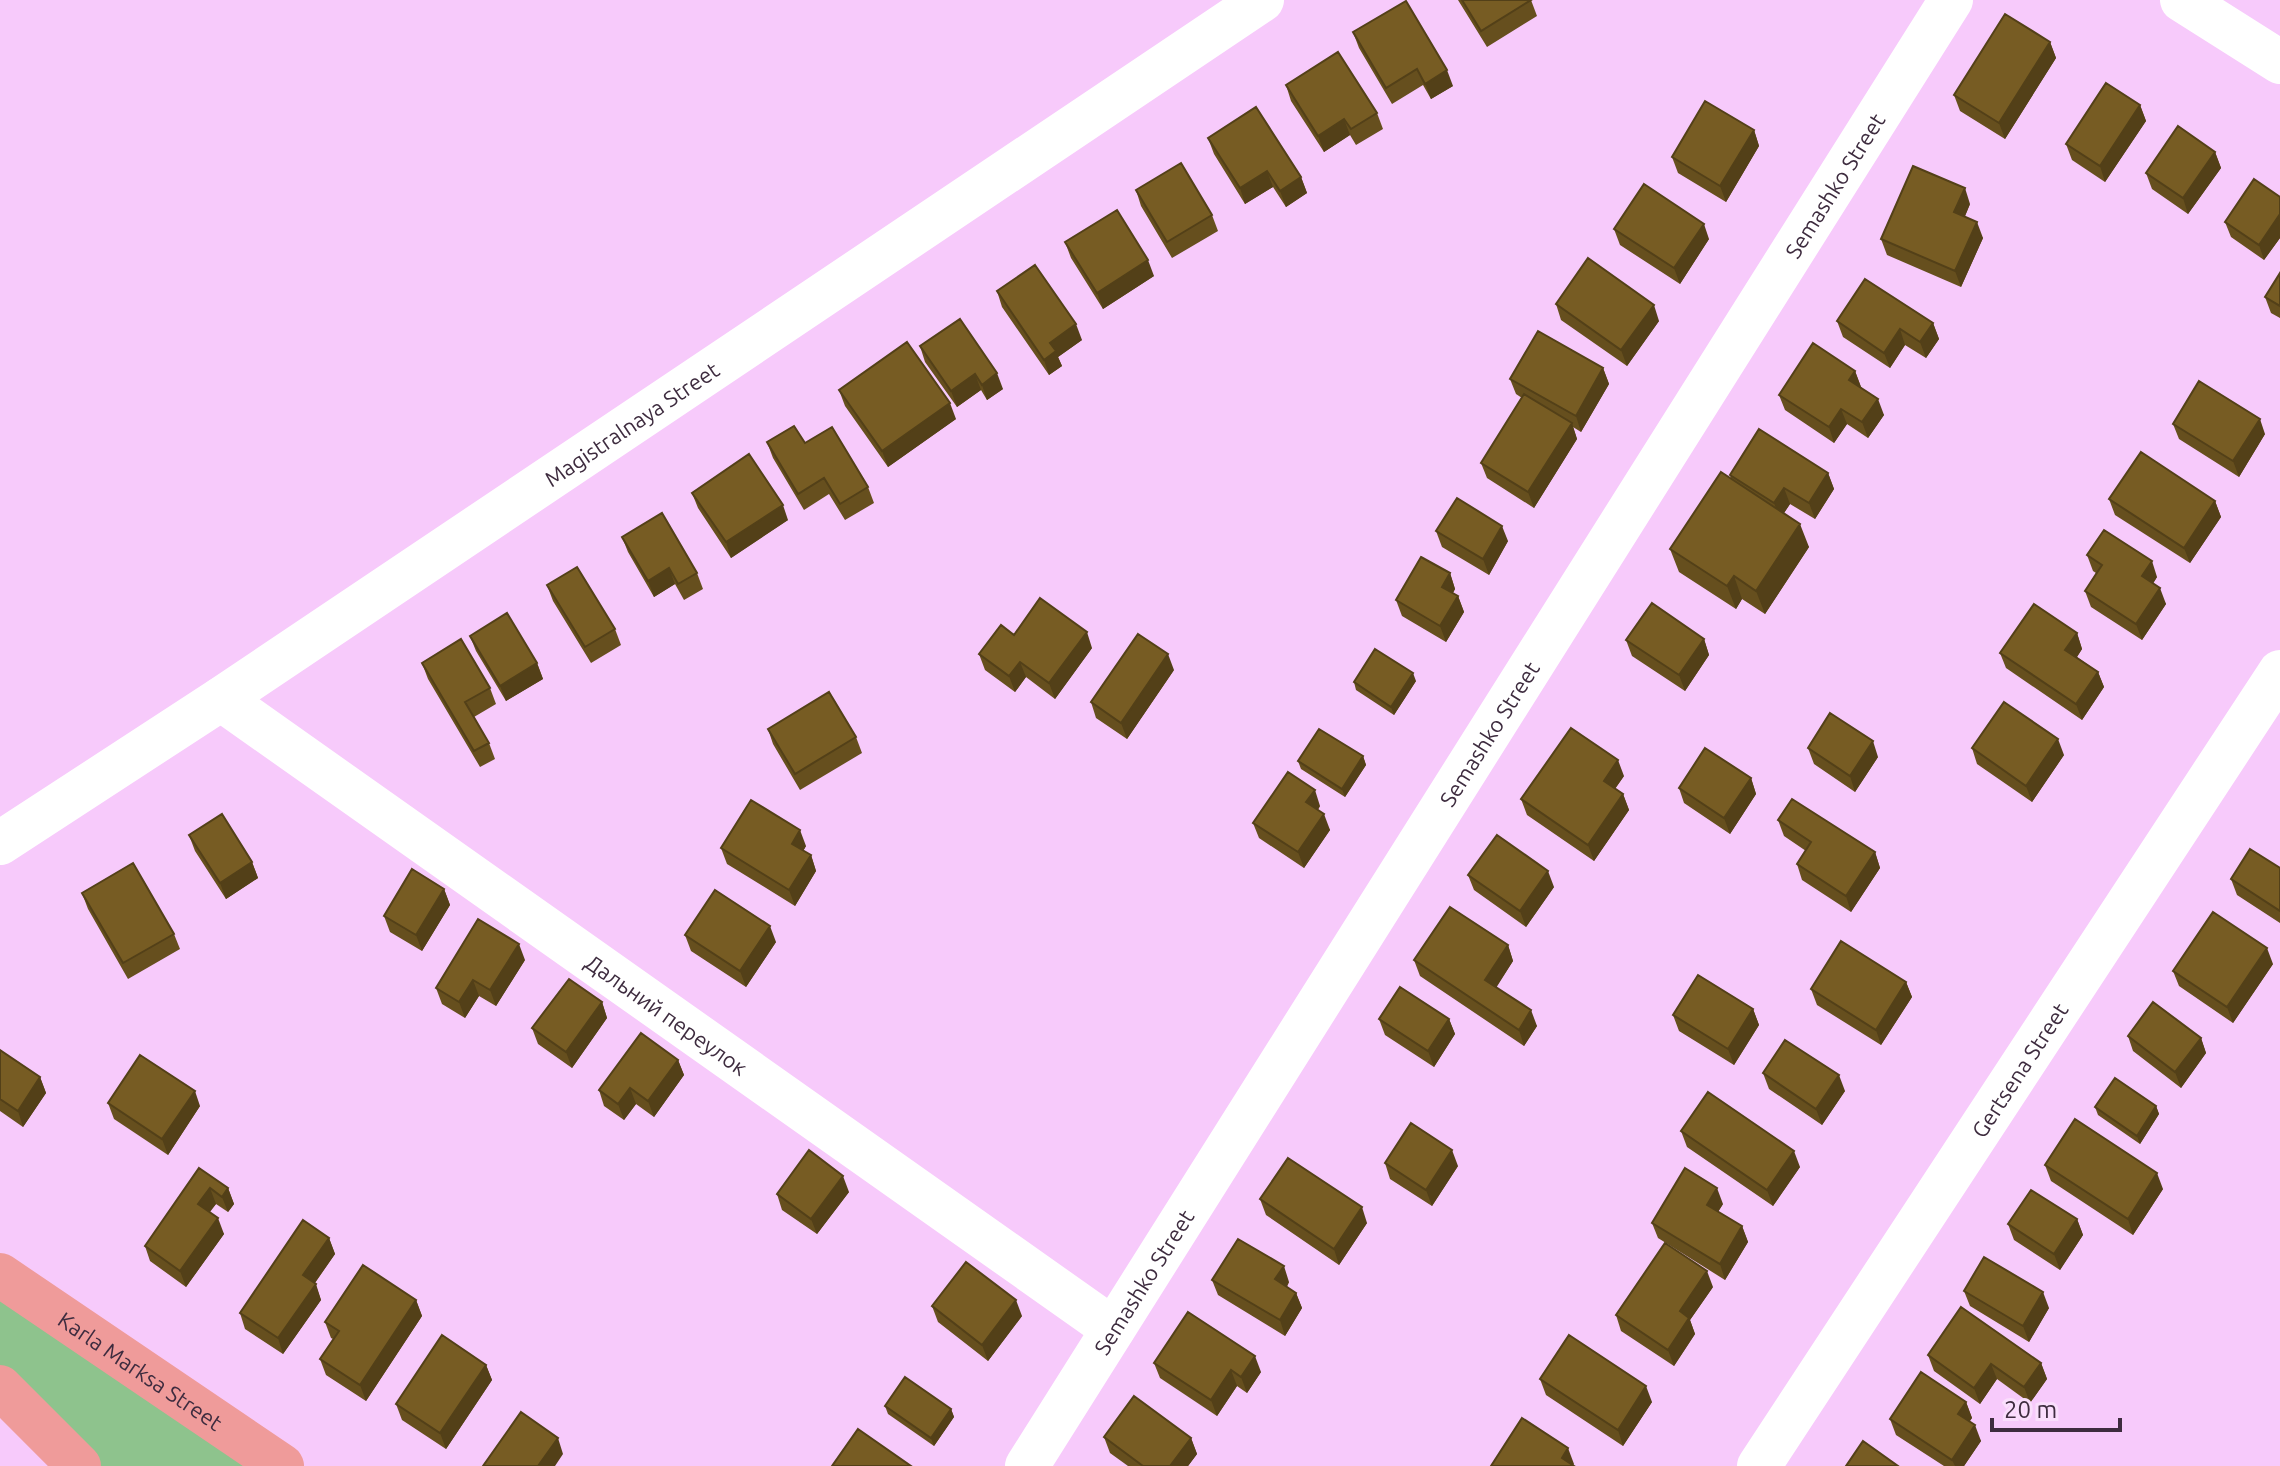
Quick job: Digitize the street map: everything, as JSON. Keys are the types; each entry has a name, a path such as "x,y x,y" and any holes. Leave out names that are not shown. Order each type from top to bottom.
{"main road":[{"name":"Karla Marksa Street","path":"0,1275 282,1466"},
{"path":"0,1387 79,1466"}],"street":[{"name":"Magistralnaya Street","path":"0,843 221,699 1262,0"},
{"name":"Semashko Street","path":"1027,1466 1951,0"},
{"path":"2182,0 2280,62"},
{"name":"Gertsena Street","path":"1759,1466 2280,672"},
{"name":"Дальний переулок","path":"221,699 1113,1329"}],"green space":[{"path":"0,1273 289,1466 82,1466 0,1383"}],"building":[{"path":"1462,0 1531,0 1481,31"},
{"path":"1406,1 1447,70 1425,84 1417,69 1386,88 1353,32"},
{"path":"2005,14 2050,42 1999,123 1954,95"},
{"path":"1338,52 1377,113 1351,129 1344,119 1318,136 1286,85"},
{"path":"2106,83 2140,105 2100,166 2066,144"},
{"path":"1705,101 1754,130 1720,186 1672,157"},
{"path":"1256,107 1301,177 1280,191 1267,171 1240,188 1208,138"},
{"path":"2178,126 2215,152 2183,198 2146,173"},
{"path":"1181,163 1212,215 1167,242 1136,190"},
{"path":"1913,166 1965,188 1954,212 1977,222 1955,271 1881,239"},
{"path":"2254,179 2280,197 2280,214 2259,245 2225,222"},
{"path":"1644,184 1704,224 1674,268 1614,229"},
{"path":"1117,210 1148,260 1097,293 1065,242"},
{"path":"1588,258 1654,305 1621,350 1556,304"},
{"path":"1035,265 1076,324 1050,343 1056,351 1044,360 997,291"},
{"path":"2280,273 2280,306 2265,297"},
{"path":"1865,279 1933,323 1920,342 1900,329 1884,353 1837,321"},
{"path":"960,319 997,373 982,385 975,374 951,391 920,346"},
{"path":"1538,331 1603,368 1576,416 1510,379"},
{"path":"907,342 950,403 882,451 839,390"},
{"path":"1813,343 1855,371 1849,380 1878,399 1862,422 1841,409 1829,427 1779,395"},
{"path":"2199,381 2260,419 2233,461 2173,424"},
{"path":"1524,394 1572,423 1528,492 1481,463"},
{"path":"794,426 805,443 832,427 868,487 840,504 824,478 798,494 767,442"},
{"path":"1759,429 1828,473 1809,503 1784,488 1774,503 1730,475"},
{"path":"2141,452 2215,501 2184,548 2109,499"},
{"path":"749,454 783,505 726,542 692,493"},
{"path":"1721,472 1800,524 1756,591 1734,576 1727,586 1670,549"},
{"path":"1457,498 1502,526 1483,559 1436,531"},
{"path":"662,513 697,573 678,584 669,568 648,581 622,537"},
{"path":"2104,530 2152,561 2142,576 2160,588 2136,624 2085,591 2102,565 2087,555"},
{"path":"1421,557 1450,573 1442,587 1458,596 1440,626 1396,600"},
{"path":"577,567 615,629 585,647 547,585"},
{"path":"1040,598 1087,632 1049,683 1020,662 1009,676 979,654 1001,625 1014,635"},
{"path":"1652,603 1704,639 1679,675 1626,640"},
{"path":"2034,604 2077,633 2065,650 2098,672 2076,704 2000,653"},
{"path":"507,613 537,663 500,686 470,636"},
{"path":"1138,634 1168,654 1121,723 1091,702"},
{"path":"461,639 490,688 465,702 489,743 474,751 422,663"},
{"path":"1375,649 1413,673 1391,707 1354,682"},
{"path":"829,692 856,737 795,774 768,729"},
{"path":"2004,702 2058,739 2026,786 1972,748"},
{"path":"1830,713 1873,741 1850,776 1808,748"},
{"path":"1571,728 1618,760 1604,781 1623,794 1588,845 1521,799"},
{"path":"1319,729 1363,756 1342,789 1298,761"},
{"path":"1705,748 1751,778 1724,818 1679,788"},
{"path":"1288,772 1315,790 1306,802 1324,814 1298,852 1253,823"},
{"path":"1792,799 1875,852 1846,896 1797,864 1811,842 1778,820"},
{"path":"751,800 800,830 792,844 811,855 789,890 721,848"},
{"path":"222,814 252,862 220,883 189,835"},
{"path":"1497,835 1548,871 1520,911 1468,875"},
{"path":"2250,849 2280,868 2280,911 2231,879"},
{"path":"133,863 174,934 123,963 82,893"},
{"path":"412,869 444,889 416,935 384,916"},
{"path":"715,890 770,926 740,971 685,935"},
{"path":"1450,907 1508,945 1485,980 1531,1010 1519,1030 1414,960"},
{"path":"2213,912 2267,948 2227,1007 2173,971"},
{"path":"478,919 519,944 490,990 473,980 459,1002 436,988"},
{"path":"1841,941 1906,982 1876,1030 1811,989"},
{"path":"1698,975 1753,1009 1728,1049 1673,1015"},
{"path":"569,979 602,1002 566,1052 532,1028"},
{"path":"1400,987 1449,1019 1428,1051 1379,1019"},
{"path":"2153,1002 2201,1038 2175,1072 2128,1036"},
{"path":"641,1033 678,1060 648,1101 630,1088 618,1104 599,1090"},
{"path":"1785,1040 1839,1075 1816,1109 1763,1073"},
{"path":"0,1050 40,1077 18,1111 0,1099"},
{"path":"140,1055 195,1091 162,1139 108,1103"},
{"path":"2115,1078 2156,1106 2137,1136 2095,1107"},
{"path":"1708,1092 1794,1151 1767,1190 1681,1131"},
{"path":"2075,1119 2157,1173 2128,1219 2045,1165"},
{"path":"1411,1123 1452,1150 1426,1190 1385,1163"},
{"path":"809,1150 843,1176 811,1219 777,1194"},
{"path":"1288,1158 1362,1207 1334,1249 1260,1199"},
{"path":"199,1168 228,1188 222,1197 210,1188 198,1204 218,1218 180,1271 145,1246"},
{"path":"1685,1168 1717,1188 1707,1205 1742,1226 1720,1264 1652,1223"},
{"path":"2031,1190 2077,1219 2054,1254 2008,1224"},
{"path":"303,1220 329,1238 303,1275 316,1284 278,1338 240,1313"},
{"path":"1238,1239 1284,1266 1275,1279 1296,1293 1280,1320 1212,1280"},
{"path":"1665,1243 1707,1271 1680,1311 1689,1318 1668,1350 1616,1315"},
{"path":"1984,1257 2043,1292 2023,1326 1964,1291"},
{"path":"966,1262 1016,1300 982,1345 932,1306"},
{"path":"363,1265 416,1300 360,1385 320,1359 339,1331 325,1322"},
{"path":"1961,1307 2041,1363 2024,1387 1991,1364 1974,1388 1928,1355"},
{"path":"1188,1312 1255,1356 1241,1377 1231,1370 1211,1400 1154,1363"},
{"path":"442,1335 486,1365 440,1433 396,1404"},
{"path":"1569,1335 1646,1386 1618,1430 1540,1379"},
{"path":"1921,1372 1966,1402 1958,1414 1975,1425 1952,1460 1890,1419"},
{"path":"905,1377 951,1409 931,1438 885,1406"},
{"path":"1134,1396 1191,1438 1170,1466 1143,1466 1104,1437"},
{"path":"521,1412 558,1438 538,1466 483,1466"},
{"path":"1522,1418 1568,1448 1562,1458 1574,1466 1491,1466"},
{"path":"858,1429 911,1466 832,1466"},
{"path":"1863,1441 1898,1466 1846,1466"}]}
